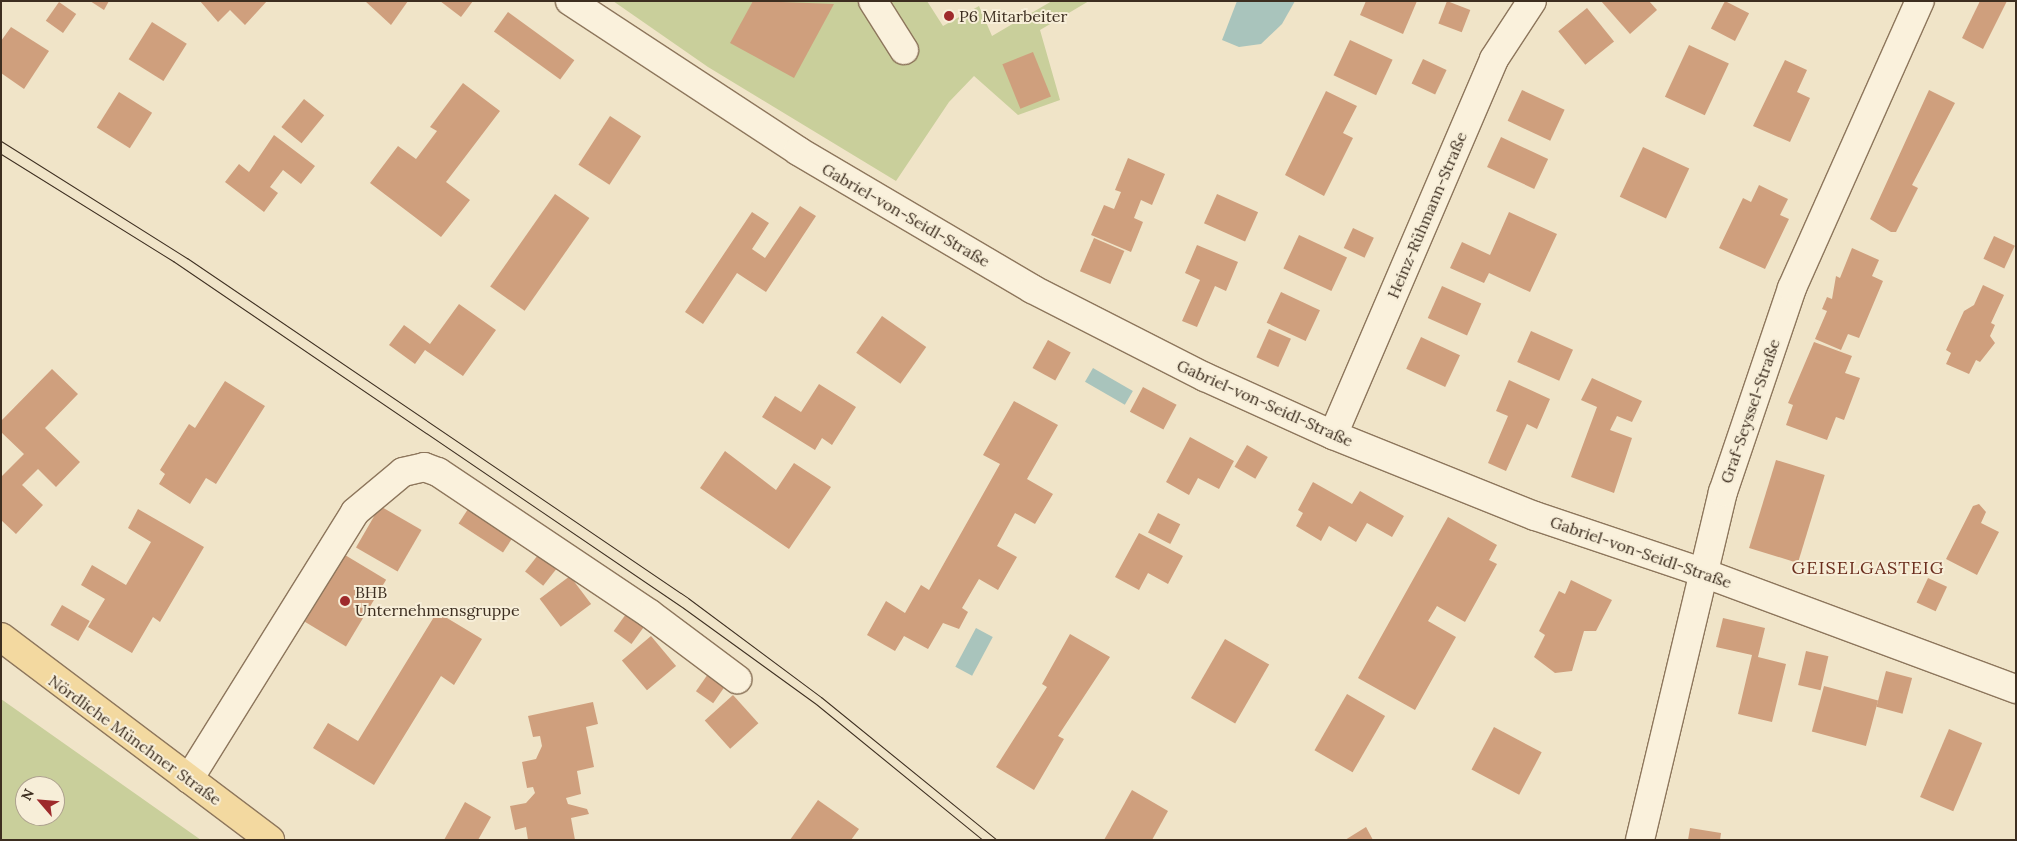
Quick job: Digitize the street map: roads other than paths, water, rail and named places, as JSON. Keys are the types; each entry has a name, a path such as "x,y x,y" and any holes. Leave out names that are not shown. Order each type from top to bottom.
{"main road":[{"name":"Nördliche Münchner Straße","path":"1,637 270,840"}],"street":[{"name":"Gabriel-von-Seidl-Straße","path":"570,1 798,151 1032,289 1154,352 1333,435 1535,516 1702,572 2016,689"},
{"path":"873,1 904,50"},
{"name":"Heinz-Rühmann-Straße","path":"1333,435 1494,59 1532,1"},
{"name":"Graf-Seyssel-Straße","path":"1640,840 1702,572 1723,492 1792,288 1920,1"},
{"path":"189,779 355,512 403,472 424,467 438,472 650,614 737,679"}],"water":[{"path":"1237,1 1295,1 1282,24 1261,44 1239,47 1222,40"},
{"path":"1093,368 1133,391 1125,405 1085,382"},
{"path":"976,628 993,637 972,676 955,667"}],"tram line":[{"path":"1,141 187,258 688,598 821,697 997,840"},
{"path":"1,154 173,261 682,607 816,704 983,840"}],"place":[{"name":"P6 Mitarbeiter","path":"949,16"},
{"name":"BHB Unternehmensgruppe","path":"345,601"}],"district":[{"name":"GEISELGASTEIG","path":"1868,568"}]}
